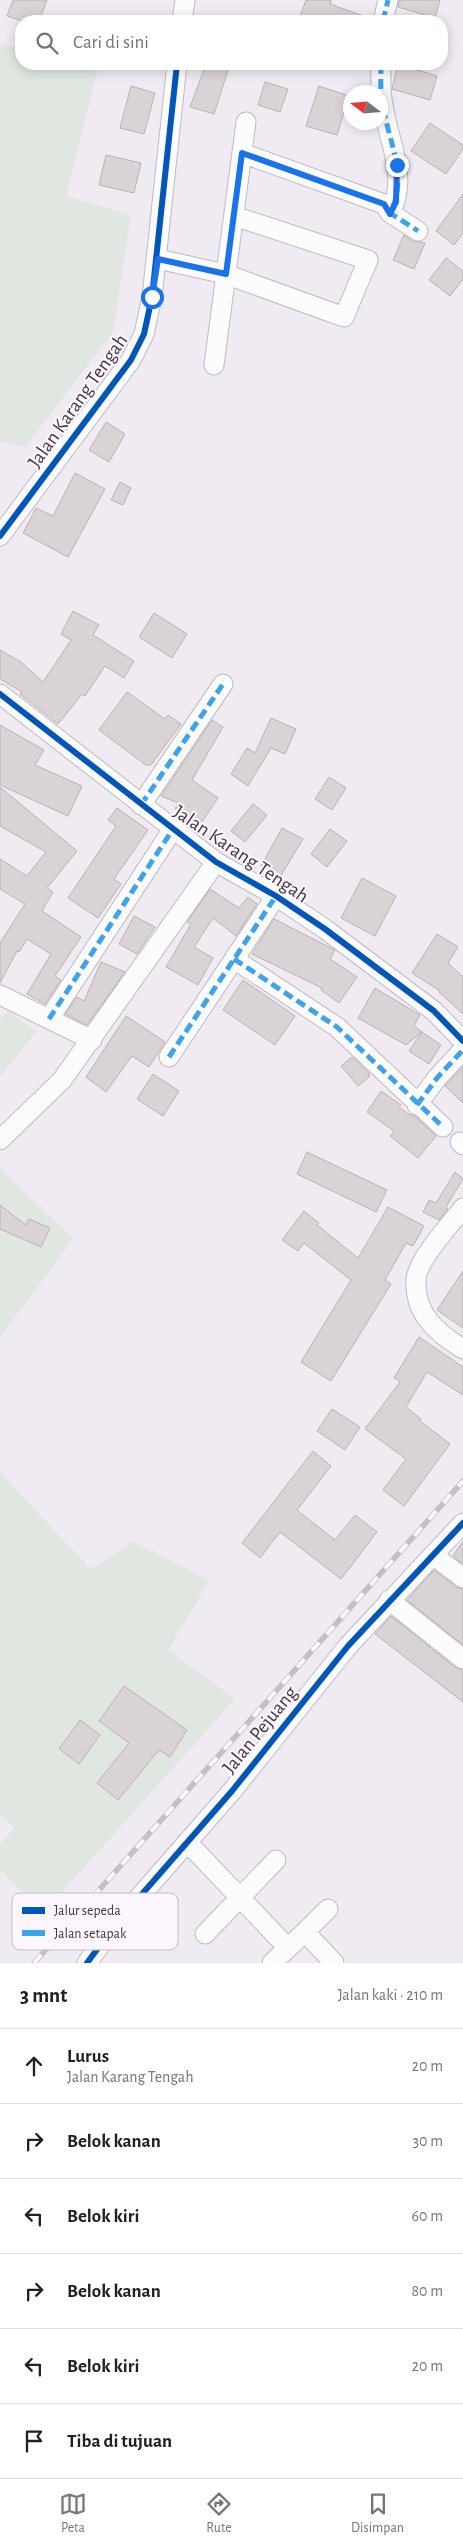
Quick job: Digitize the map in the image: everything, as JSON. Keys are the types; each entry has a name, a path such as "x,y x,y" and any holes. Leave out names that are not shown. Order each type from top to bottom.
{"street":[{"path":"183,15 185,0"},
{"path":"384,15 388,0"},
{"name":"Jalan Karang Tengah","path":"0,536 131,360 144,334 158,259 176,70"},
{"path":"381,70 382,100 397,165 396,202 390,214"},
{"path":"214,365 246,122"},
{"path":"242,153 384,204 390,214 418,231"},
{"path":"158,259 226,274 344,317 368,260 234,216"},
{"path":"142,805 223,684"},
{"name":"Jalan Karang Tengah","path":"0,694 216,862 276,896 434,1010 463,1041"},
{"path":"49,1019 173,829"},
{"path":"0,1140 62,1080 216,862"},
{"path":"170,1057 276,896"},
{"path":"234,959 337,1027 443,1127"},
{"path":"0,995 92,1040"},
{"path":"418,1105 437,1078 463,1050"},
{"path":"463,1208 424,1260 416,1278 425,1319 442,1336 463,1349"},
{"name":"Jalan Pejuang","path":"143,1893 188,1843 348,1646 463,1523"},
{"path":"433,1555 463,1578"},
{"path":"389,1600 463,1659"},
{"path":"188,1843 288,1948"},
{"path":"205,1934 276,1860"},
{"path":"272,1963 328,1909"},
{"path":"305,1932 334,1963"},
{"name":"Jalan Pejuang","path":"87,1963 97,1950"}],"shaded area":[{"path":"0,44 15,48 15,70 97,70 66,196 131,215 113,332 25,447 0,441"},
{"path":"8,1011 36,1032 0,1077 0,1020"},
{"path":"0,1168 73,1239 0,1337"},
{"path":"0,1472 91,1570 133,1541 209,1581 168,1650 235,1699 61,1893 24,1893 0,1870 0,1844 15,1828 0,1813"}],"building":[{"path":"13,0 47,0 41,15 15,15 15,19 7,16"},
{"path":"306,0 331,0 330,4 361,15 300,15"},
{"path":"399,0 440,0 436,15 425,15 398,7"},
{"path":"204,70 228,70 214,114 190,107"},
{"path":"397,70 418,70 437,76 430,100 392,89"},
{"path":"265,82 288,89 280,112 258,105"},
{"path":"131,86 155,93 144,134 120,128"},
{"path":"319,86 343,94 343,116 337,135 306,126"},
{"path":"430,123 463,145 463,149 446,174 411,151"},
{"path":"106,155 141,163 134,193 99,185"},
{"path":"463,194 463,233 454,245 436,231"},
{"path":"404,235 412,241 425,243 414,269 393,260"},
{"path":"446,258 463,271 463,279 450,296 429,280"},
{"path":"106,422 125,434 109,462 89,450"},
{"path":"75,473 105,489 68,557 23,533 36,508 53,516"},
{"path":"120,482 131,488 123,505 111,500"},
{"path":"73,611 99,625 93,635 134,661 124,678 105,666 85,696 82,694 58,724 20,694 22,692 0,679 0,650 21,662 43,682 71,640 61,634"},
{"path":"154,613 187,634 172,658 139,637"},
{"path":"127,692 165,719 168,715 181,724 151,765 146,765 99,730"},
{"path":"271,718 296,729 285,754 271,748 248,786 231,774 247,748 255,753"},
{"path":"212,720 223,727 192,780 218,798 199,826 175,809 178,803 161,796"},
{"path":"0,725 44,750 35,765 82,786 68,816 0,785"},
{"path":"329,777 346,788 332,810 315,799"},
{"path":"0,787 77,851 47,888 53,892 42,911 81,937 55,976 61,980 45,1004 27,994 51,954 27,939 19,952 17,951 0,983 0,943 25,904 0,889 0,859 27,876 46,852 0,826"},
{"path":"253,804 267,815 245,842 231,831"},
{"path":"117,808 148,830 114,879 121,884 98,918 68,898 116,826 108,820"},
{"path":"282,828 303,839 280,877 261,866"},
{"path":"330,829 347,841 327,867 311,854"},
{"path":"362,878 396,896 375,936 341,918"},
{"path":"210,889 239,908 248,897 257,904 236,936 213,918 194,947 213,958 198,985 166,967 191,924 187,922"},
{"path":"134,916 155,927 137,954 119,944"},
{"path":"274,919 335,950 330,959 357,977 339,1003 321,990 322,988 252,954"},
{"path":"437,934 458,947 448,963 463,977 463,1014 440,991 412,973"},
{"path":"101,962 125,972 87,1025 65,1014 77,997 84,1001"},
{"path":"243,980 295,1016 275,1045 223,1010"},
{"path":"375,988 420,1015 414,1026 422,1032 406,1045 358,1018"},
{"path":"126,1016 165,1042 149,1067 132,1056 106,1092 86,1077"},
{"path":"422,1032 441,1045 429,1064 409,1051"},
{"path":"352,1057 369,1073 369,1077 358,1086 341,1066"},
{"path":"463,1067 463,1103 445,1086"},
{"path":"153,1074 179,1091 163,1116 137,1099"},
{"path":"381,1091 401,1105 399,1107 408,1114 415,1116 436,1136 418,1158 390,1136 394,1131 367,1112"},
{"path":"307,1152 387,1190 376,1212 297,1174"},
{"path":"455,1172 463,1179 446,1207 448,1209 439,1220 423,1212 429,1200 436,1203"},
{"path":"0,1205 26,1225 29,1219 50,1228 41,1247 0,1229"},
{"path":"388,1207 424,1226 413,1246 406,1243 385,1280 391,1284 331,1381 301,1362 351,1280 304,1243 298,1251 282,1240 304,1211 319,1223 317,1225 358,1258"},
{"path":"463,1271 463,1328 437,1310"},
{"path":"419,1337 463,1367 463,1395 427,1372 406,1407 421,1419 420,1421 450,1444 404,1506 383,1490 406,1459 365,1429 400,1382 394,1378"},
{"path":"332,1409 360,1427 345,1450 317,1431"},
{"path":"313,1451 331,1466 297,1510 335,1540 355,1515 377,1532 341,1579 280,1532 260,1558 242,1543"},
{"path":"463,1541 463,1564 453,1556"},
{"path":"434,1570 456,1587 463,1589 463,1645 407,1600"},
{"path":"391,1616 456,1668 463,1670 463,1702 375,1634"},
{"path":"124,1686 187,1730 170,1757 159,1750 118,1800 97,1783 129,1743 99,1721"},
{"path":"80,1720 100,1735 79,1764 59,1749"}],"railway":[{"path":"96,1893 463,1481"},
{"path":"34,1963 46,1950"}],"marked path":[{"path":"384,15 388,0"},
{"path":"381,70 384,113 395,156 398,185 396,199 390,213 418,231"},
{"path":"141,805 223,684"},
{"path":"49,1019 173,829"},
{"path":"169,1057 276,896"},
{"path":"234,959 337,1027 443,1127"},
{"path":"417,1105 437,1078 463,1050"}],"cycle path":[{"path":"0,536 131,360 144,334 152,297 176,70"},
{"path":"0,694 216,862 276,896 325,929 434,1011 463,1041"},
{"path":"143,1893 232,1791 348,1646 463,1523"},
{"path":"87,1963 97,1950"}],"route":[{"path":"152,297 158,259 226,274 242,153 384,204 390,214 396,202 398,191 397,165"}]}
